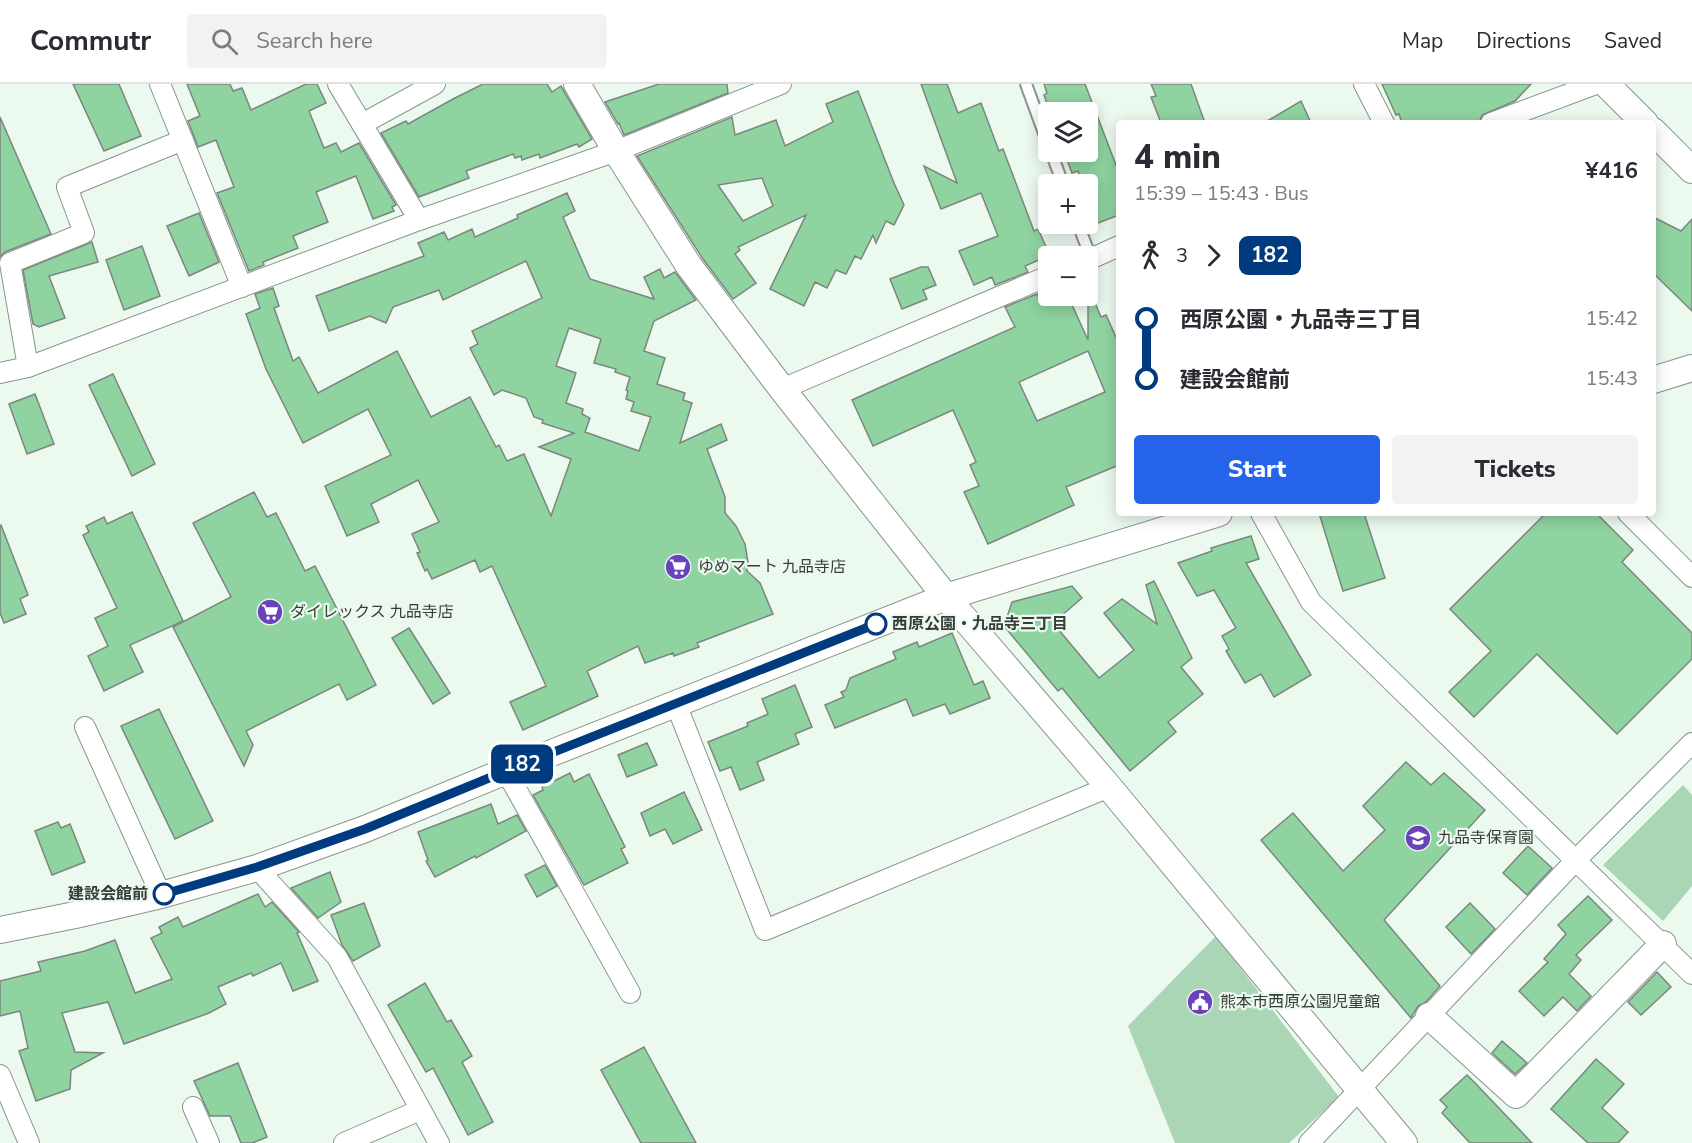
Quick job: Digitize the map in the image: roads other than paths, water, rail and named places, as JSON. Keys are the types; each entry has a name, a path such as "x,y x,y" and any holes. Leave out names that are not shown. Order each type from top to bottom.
{"street":[{"path":"160,84 242,287"},
{"path":"338,84 419,220"},
{"path":"363,124 435,84"},
{"path":"577,84 616,151 690,266 782,388 946,597 1109,787 1404,1143"},
{"path":"0,373 28,367 419,220 616,151 781,84"},
{"path":"1364,84 1382,120"},
{"path":"1499,120 1596,84"},
{"path":"1606,84 1642,120"},
{"path":"1656,134 1692,170"},
{"path":"28,367 10,263 84,233 67,187 183,140"},
{"path":"1098,255 1116,247"},
{"path":"782,388 1038,280"},
{"path":"1656,379 1692,368"},
{"path":"0,930 161,895 257,867 365,829 946,597 1209,516"},
{"path":"1263,516 1311,602 1692,974"},
{"path":"1631,516 1692,577"},
{"path":"676,704 765,930 1109,787"},
{"path":"85,727 161,895"},
{"path":"1309,1143 1576,860 1692,743"},
{"path":"506,771 630,993"},
{"path":"257,867 337,957 439,1143"},
{"path":"1430,1016 1516,1095 1663,944"},
{"path":"0,1075 29,1143"},
{"path":"193,1107 209,1143"},
{"path":"344,1143 420,1110"}],"lane":[{"path":"1026,84 1038,117"}],"place":[{"name":"ゆめマート 九品寺店","path":"678,567"},
{"name":"ダイレックス 九品寺店","path":"270,612"},
{"name":"西原公園・九品寺三丁目","path":"876,624"},
{"name":"九品寺保育園","path":"1418,838"},
{"name":"建設会館前","path":"164,894"},
{"name":"熊本市西原公園児童館","path":"1200,1002"}]}
